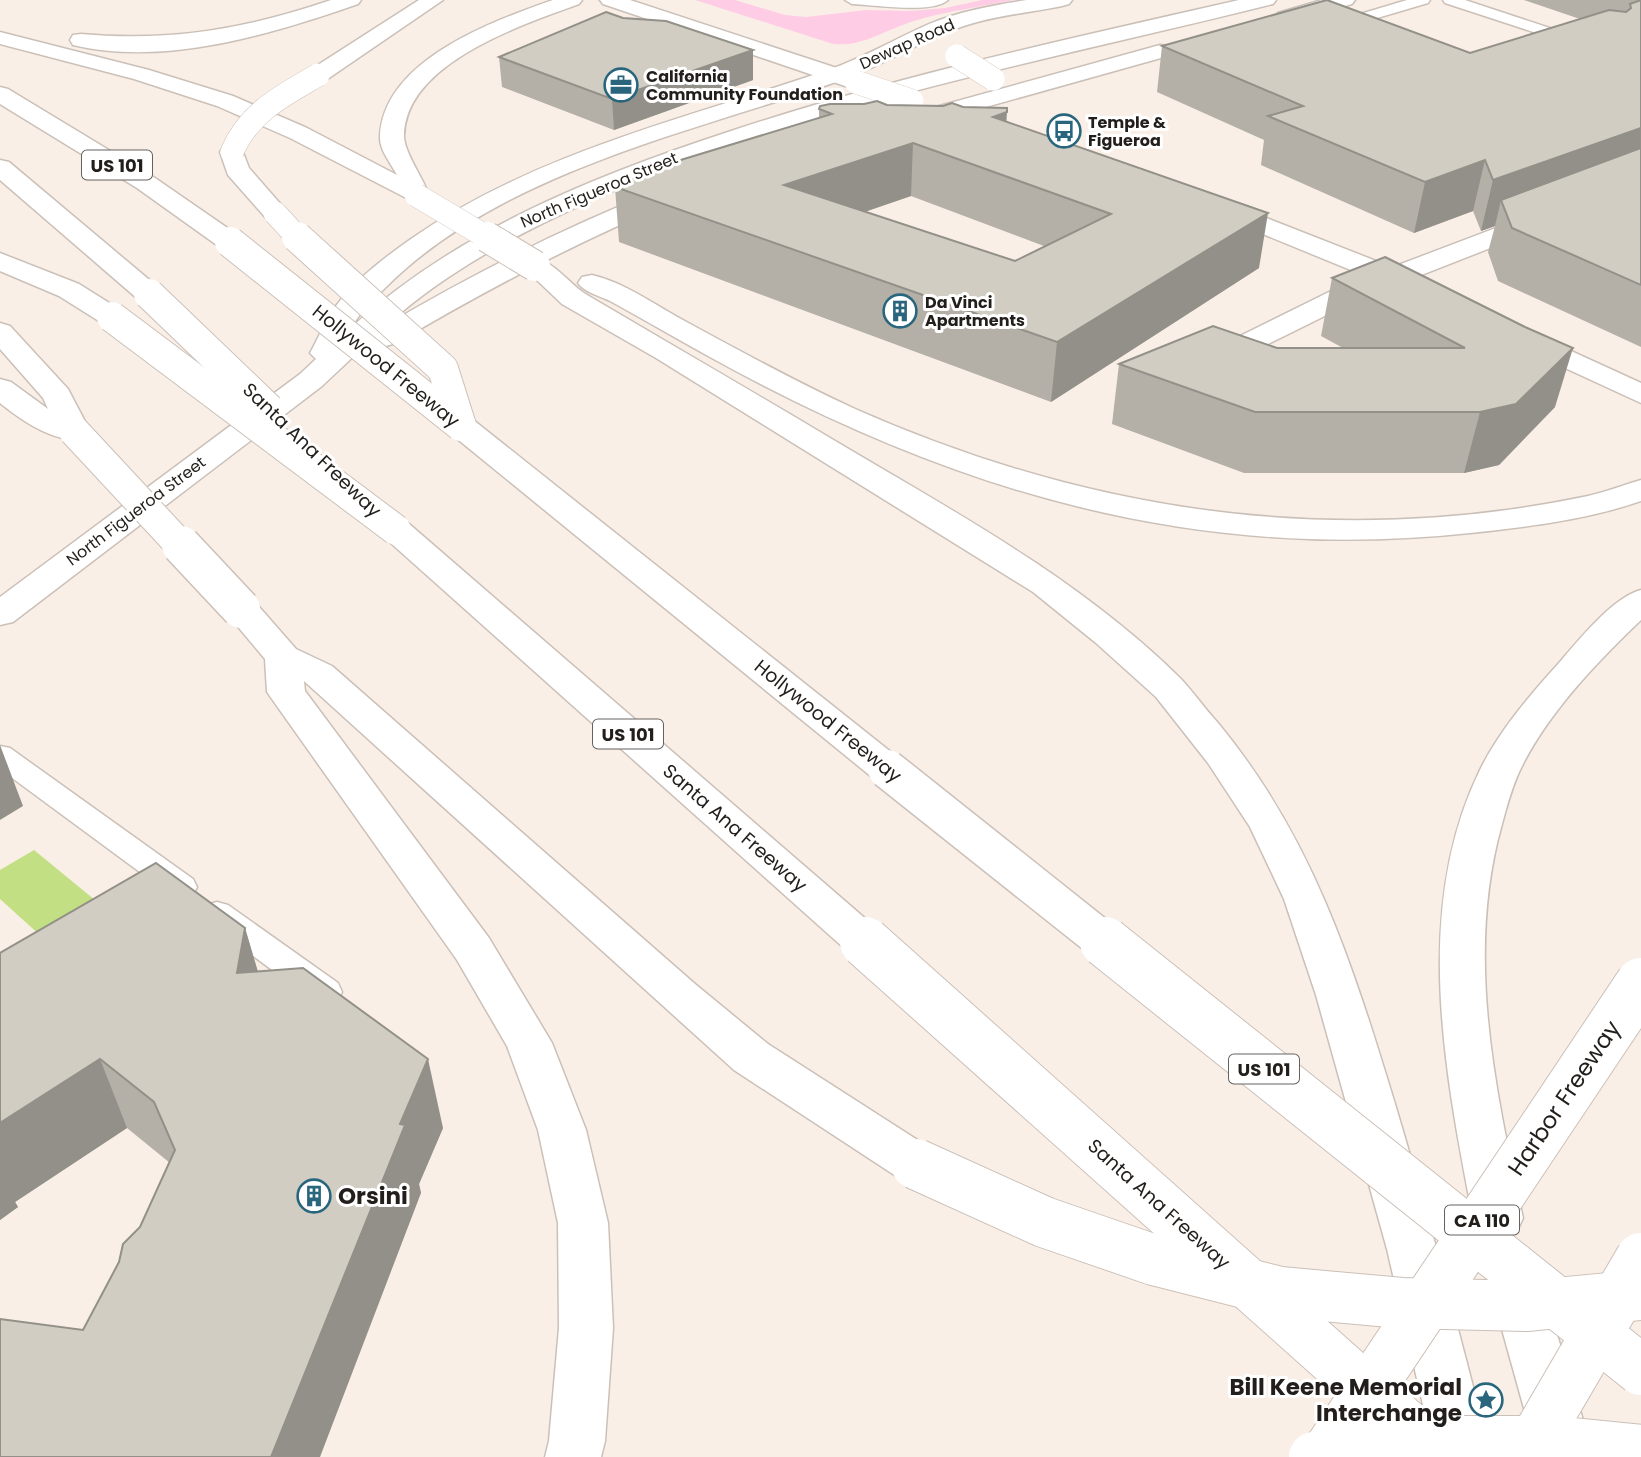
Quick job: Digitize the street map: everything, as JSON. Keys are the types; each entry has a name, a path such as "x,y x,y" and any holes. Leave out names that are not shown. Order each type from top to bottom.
{"main road":[{"path":"0,26 110,44 154,44 236,36 290,22 351,0"},
{"path":"433,0 253,116 242,128 232,152 237,170 306,247 443,369 474,436"},
{"path":"404,183 392,138 394,119 404,96 445,58 496,29 572,0"},
{"path":"610,0 976,123"},
{"name":"Dewap Road","path":"312,380 348,309 381,274 419,244 467,213 518,188 634,141 846,78 874,60 939,27 1062,0"},
{"name":"North Figueroa Street","path":"0,614 312,380 381,315 464,256 561,204 658,163 838,103 1000,61 1266,11 1345,0"},
{"path":"1020,8 1013,17 954,44 951,50 993,79 1036,86"},
{"path":"0,38 119,68 223,101 309,138 404,183 535,265 572,298 650,329 881,432 1024,485 1110,507 1199,521 1289,530 1388,532 1468,525 1564,510 1611,502 1641,490"},
{"path":"887,128 1186,44"},
{"name":"Hollywood Freeway","path":"0,94 146,183 230,242 1641,1370"},
{"name":"Santa Ana Freeway","path":"0,167 149,295 396,530 860,938 1442,1457"},
{"path":"1246,344 1328,303 1641,180"},
{"path":"312,380 501,270 592,225 693,186"},
{"path":"1194,198 1394,276 1437,296"},
{"path":"0,261 69,290 112,317 396,530"},
{"path":"1496,325 1641,394"},
{"path":"650,329 1045,585 1109,635 1169,689 1222,754 1269,825 1305,899 1339,995 1413,1249 1463,1457"},
{"path":"0,332 57,395 74,431 283,657 319,674 679,996 751,1057 916,1164 1044,1222 1154,1260 1280,1292 1402,1303 1526,1306 1641,1294"},
{"path":"0,388 31,414 74,431"},
{"path":"1566,1457 1500,1228 1474,1103 1462,1002 1464,912 1475,838 1500,770 1540,709 1587,655 1641,601"},
{"path":"283,657 286,692 473,949 529,1044 562,1130 583,1223 586,1328 573,1457"},
{"name":"Harbor Freeway","path":"1324,1457 1641,983"},
{"path":"1525,1457 1641,1258"},
{"path":"1314,1457 1420,1441 1554,1441 1641,1450"}],"lane":[{"path":"852,0 915,3 941,0"},
{"path":"1266,11 1311,26 1339,26 1423,0"},
{"path":"1450,0 1595,47"},
{"path":"0,755 342,1003"}],"shaded area":[{"path":"695,0 735,0 785,15 806,17 866,10 911,11 945,8 982,0 1014,0 926,18 855,43 833,44"},
{"path":"34,850 123,923 63,956 0,899 0,870"}],"building":[{"path":"1327,0 1470,53 1609,10 1626,12 1631,8 1630,4 1641,0 1641,128 1493,180 1485,160 1425,182 1268,116 1303,106 1162,46"},
{"path":"606,12 623,18 666,21 753,50 612,99 499,57"},
{"path":"877,101 887,105 943,106 952,103 963,107 1007,108 1007,112 993,117 1268,213 1057,342 615,187 674,162 832,114 819,109 820,106","holes":["913,143 1111,214 1015,261 784,185"]},
{"path":"1641,148 1641,285 1512,228 1501,200"},
{"path":"1385,257 1573,348 1516,404 1480,412 1255,412 1119,364 1213,326 1277,348 1465,348 1332,278"},
{"name":"Orsini","path":"156,863 245,928 237,973 303,968 428,1059 400,1124 405,1125 271,1457 0,1457 0,1319 83,1330 119,1262 123,1244 140,1227 175,1150 154,1102 100,1059 0,1123 0,953"}],"place":[{"name":"California Community Foundation","path":"621,85"},
{"name":"Temple & Figueroa","path":"1064,131"},
{"name":"Da Vinci Apartments","path":"900,311"},
{"name":"Orsini","path":"314,1196"},
{"name":"Bill Keene Memorial Interchange","path":"1486,1400"}]}
